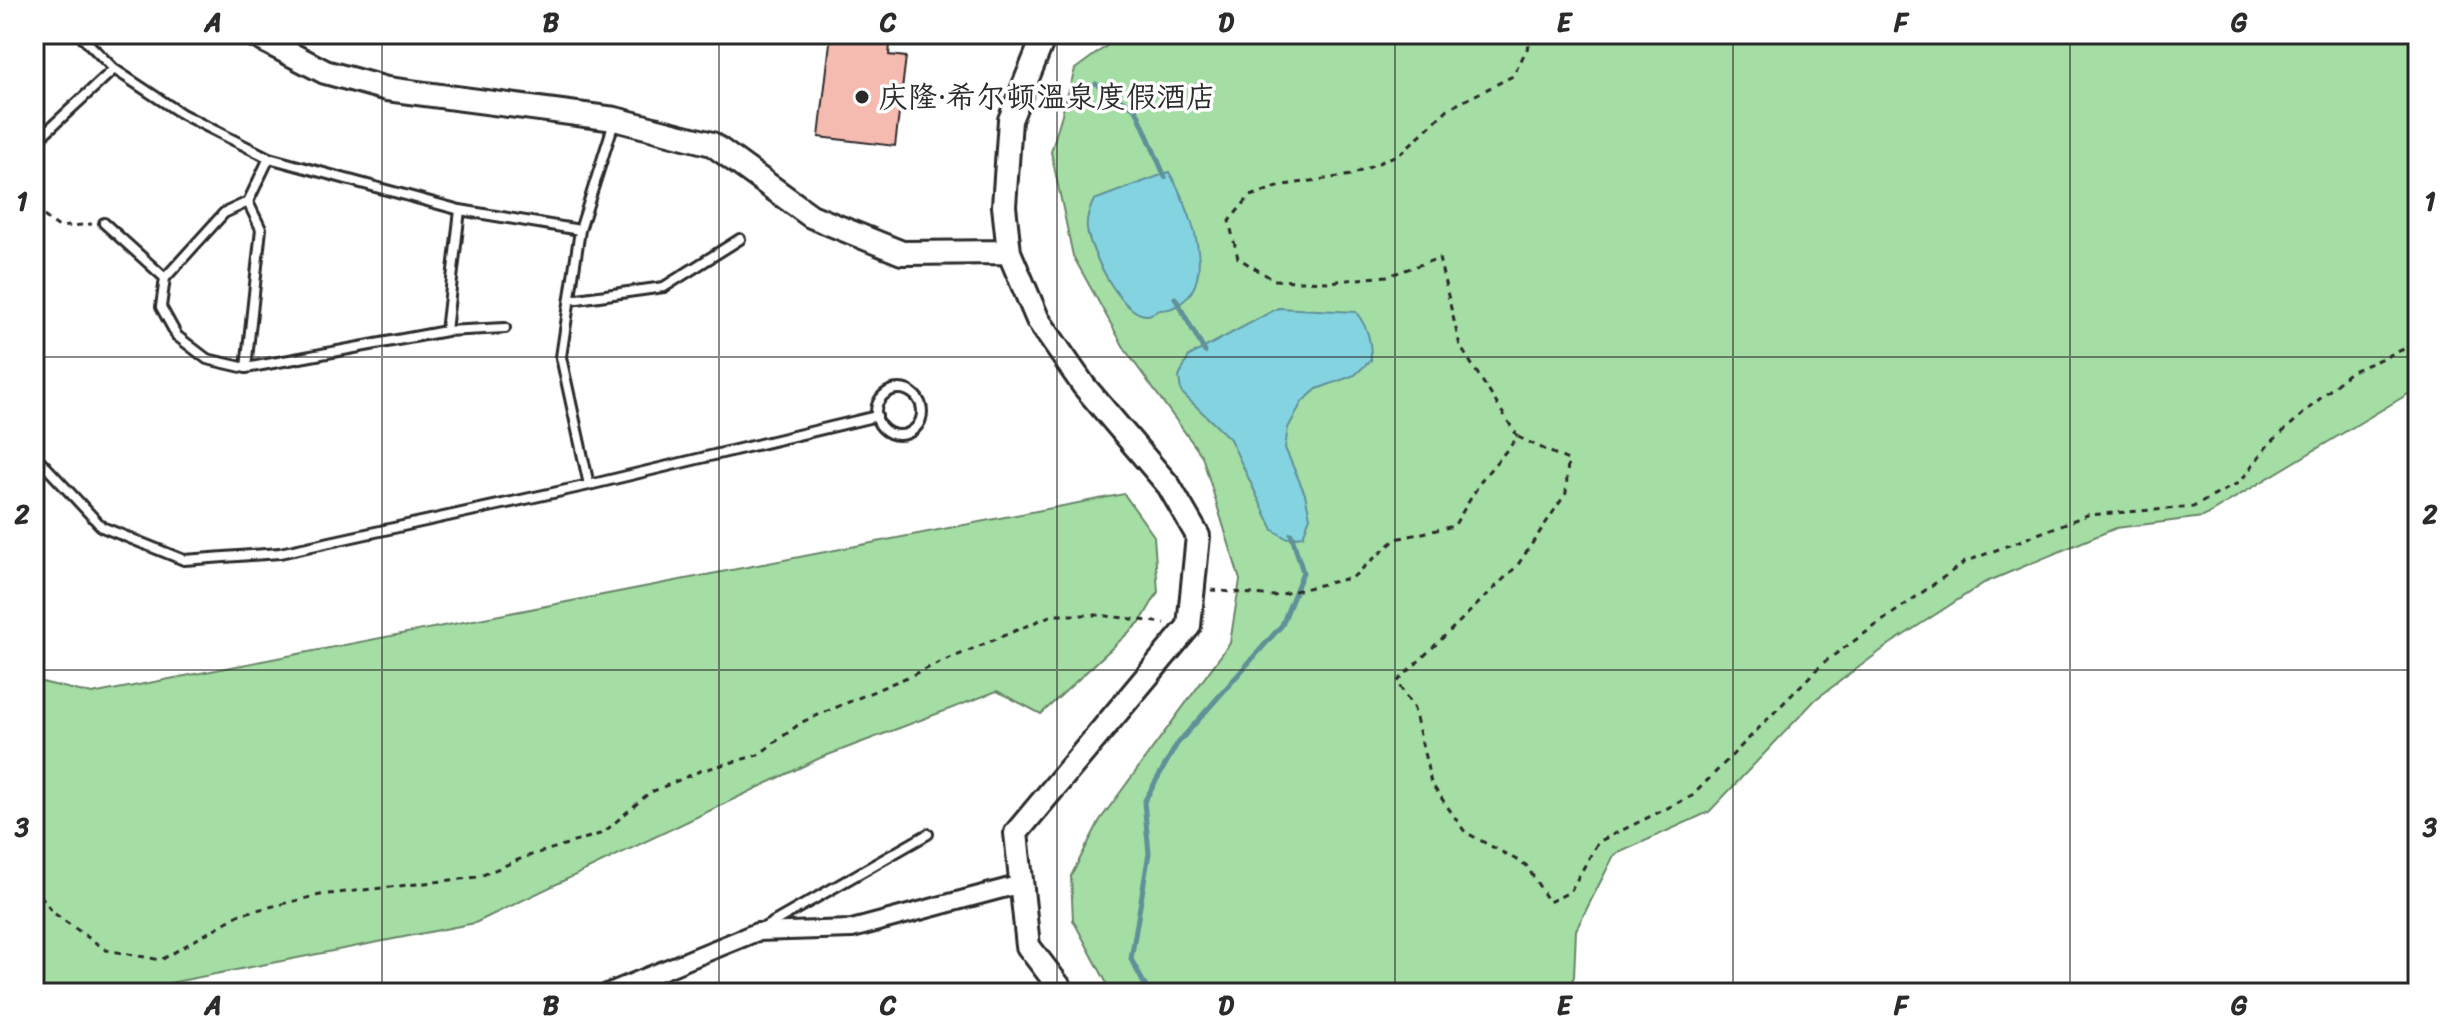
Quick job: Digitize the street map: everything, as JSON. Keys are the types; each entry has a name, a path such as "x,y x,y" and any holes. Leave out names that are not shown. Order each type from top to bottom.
{"street":[{"path":"252,34 325,72 387,89 615,119 712,144 811,216 902,253 1009,252"},
{"path":"1045,34 1010,120 1004,206 1009,252 1038,320 1084,386 1169,486 1198,536 1189,626 1016,833 1028,946 1064,993"},
{"path":"607,993 757,932 852,929 1021,884"}],"lane":[{"path":"79,34 114,69 182,114 269,158 460,210 580,230"},
{"path":"34,143 114,69"},
{"path":"589,485 561,357 580,230 615,119"},
{"path":"269,158 248,202 224,213 165,278 161,307 177,336 207,359 246,368 446,331 505,328"},
{"path":"246,368 261,229 248,202"},
{"path":"446,331 460,210"},
{"path":"104,223 165,278"},
{"path":"570,300 664,287 740,239"},
{"path":"897,389 911,392 920,404 921,419 906,434 891,433 877,416 879,402 897,389"},
{"path":"34,454 102,527 184,560 280,553 589,485 877,416"},
{"path":"757,932 928,834"}],"path":[{"path":"1528,34 1529,45 1513,76 1448,109 1401,153 1352,175 1284,185 1250,196 1229,221 1238,258 1274,280 1328,282 1388,276 1439,258 1460,346 1518,437 1568,460 1566,493 1517,566 1397,682 1414,709 1431,783 1465,832 1526,865 1549,902 1570,892 1598,842 1692,796 1823,663 1965,562 2087,515 2193,507 2240,482 2268,445 2350,372 2404,349 2418,336"},
{"path":"34,209 59,227 104,223"},
{"path":"1193,588 1274,596 1353,577 1396,539 1454,526 1483,478 1518,437"},
{"path":"34,885 52,912 106,950 161,960 240,914 320,895 478,877 525,857 603,833 649,793 700,771 758,755 802,722 1052,615 1099,615 1189,626"},
{"path":"34,792 34,803"}],"green space":[{"path":"1123,34 2418,34 2418,388 2203,517 2116,528 1984,583 1890,644 1816,699 1709,812 1614,855 1576,930 1574,977 1564,993 1112,993 1073,920 1071,876 1100,820 1230,643 1240,580 1202,456 1126,351 1073,256 1051,152 1075,69"},
{"path":"1124,494 1154,536 1158,592 1141,621 1041,714 997,691 820,758 475,923 134,990 34,991 34,671 42,682 92,694"}],"water":[{"path":"1169,172 1192,224 1199,264 1196,282 1187,297 1171,308 1148,315 1128,306 1109,281 1089,239 1087,218 1094,200"},
{"path":"1278,308 1356,312 1366,329 1371,353 1371,360 1355,375 1317,389 1302,402 1288,428 1285,448 1305,494 1310,517 1303,536 1286,538 1273,530 1230,439 1181,392 1179,377 1189,356"}],"building":[{"name":"庆隆·希尔顿温泉度假酒店","path":"831,34 891,34 889,55 906,57 895,146 819,137"}],"waterway":[{"path":"1096,84 1136,109 1165,177"},
{"path":"1175,298 1205,352"},
{"path":"1149,993 1131,959 1149,853 1144,802 1177,744 1282,625 1303,572 1291,534"}],"place":[{"name":"庆隆·希尔顿温泉度假酒店","path":"862,97"}]}
